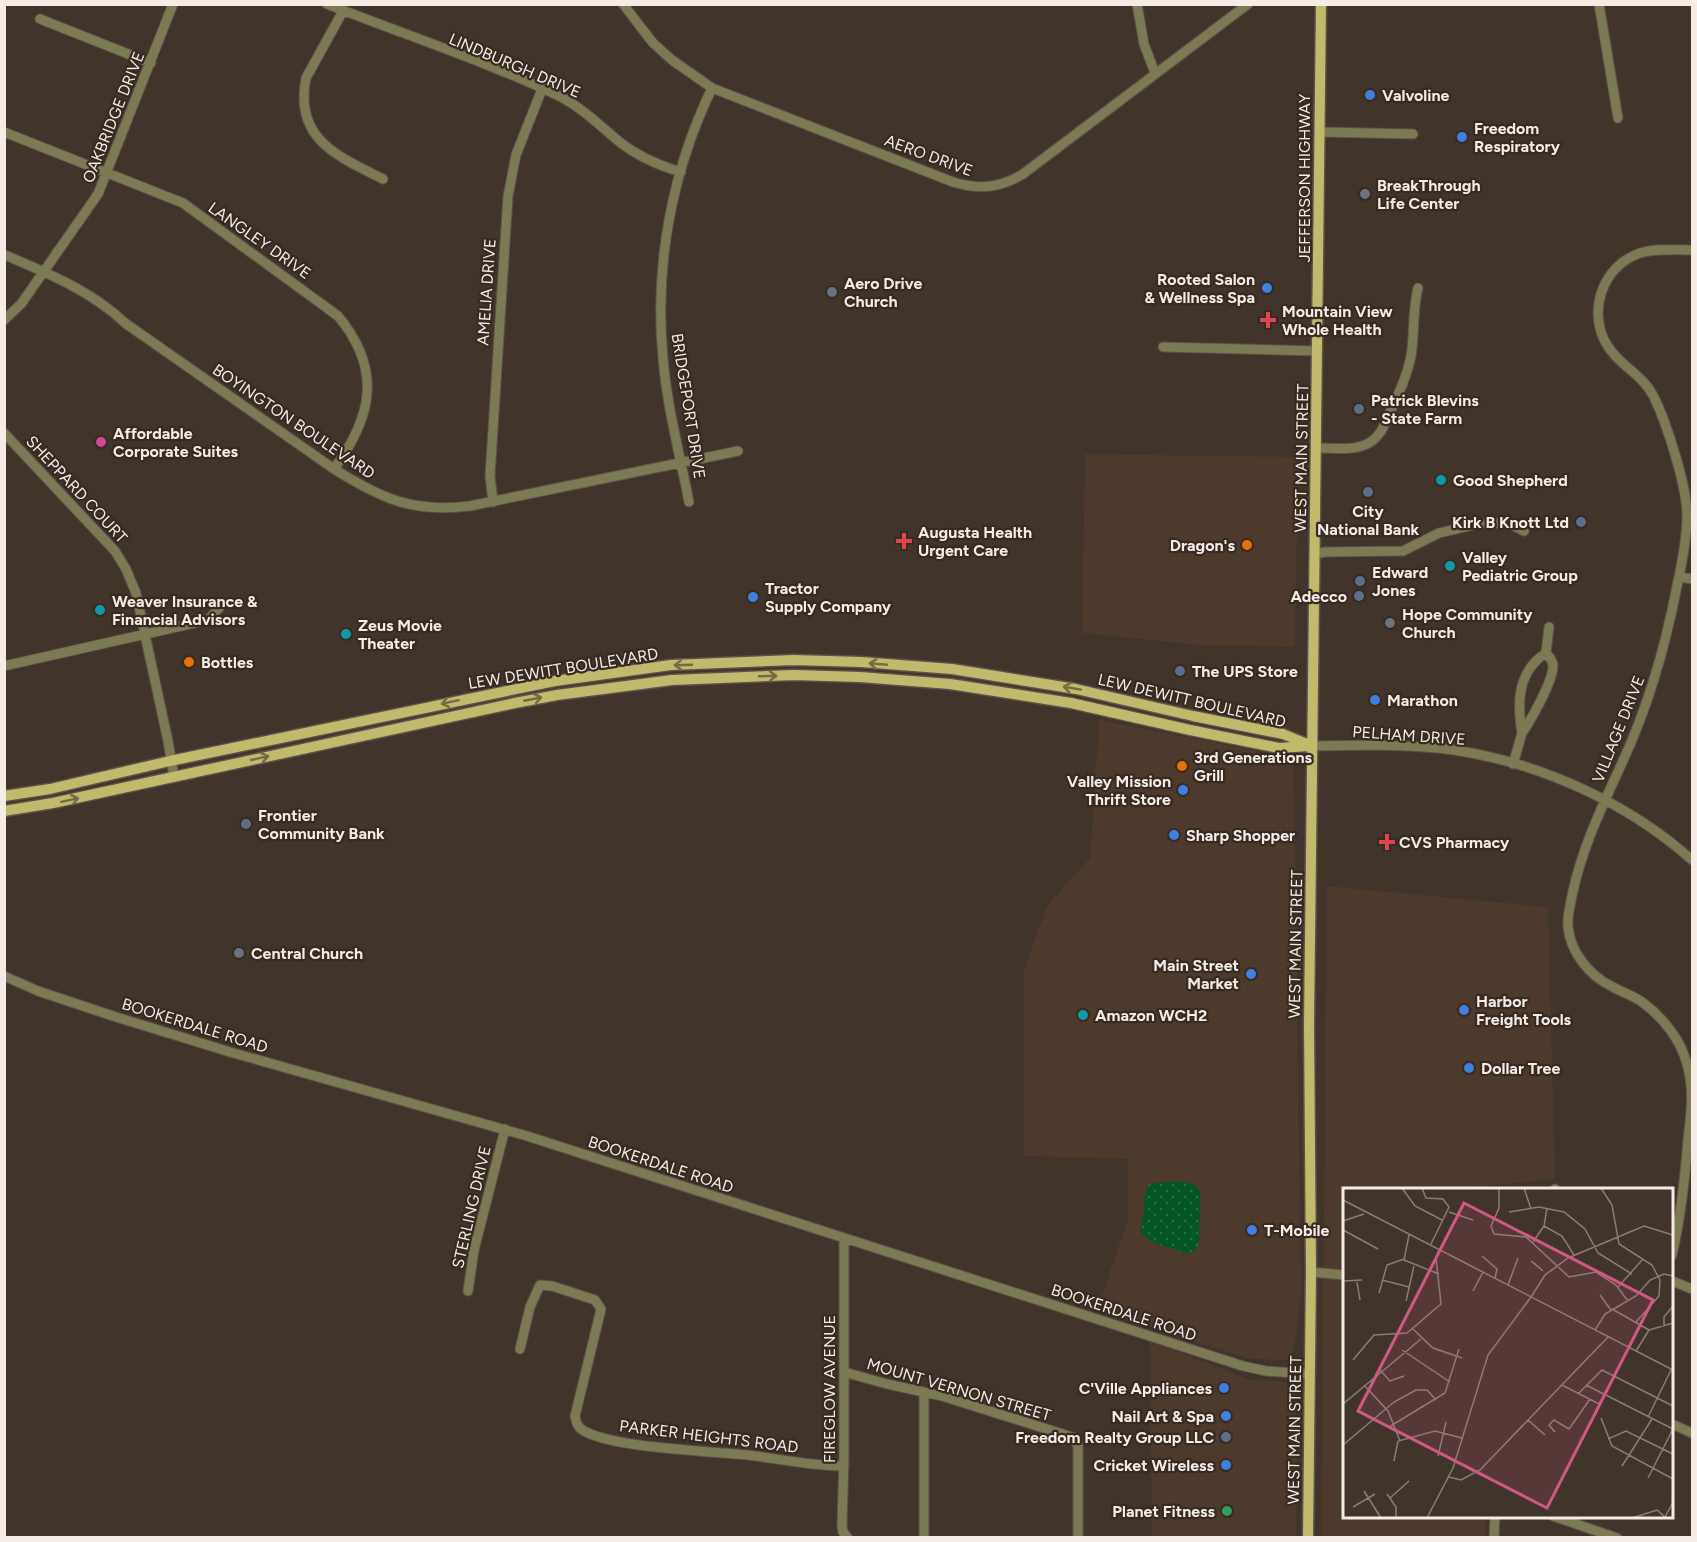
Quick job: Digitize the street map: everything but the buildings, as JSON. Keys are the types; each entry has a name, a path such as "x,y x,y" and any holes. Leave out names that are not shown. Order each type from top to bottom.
{"main road":[{"name":"JEFFERSON HIGHWAY","path":"1318,351 1321,4"},
{"name":"WEST MAIN STREET","path":"1308,1538 1312,746 1318,351"},
{"name":"LEW DEWITT BOULEVARD","path":"4,796 50,789 170,761 555,681 671,665 794,660 861,662 952,669 1076,689 1283,734 1312,746"},
{"name":"LEW DEWITT BOULEVARD","path":"4,811 53,803 557,695 672,680 794,675 860,677 950,684 1071,703 1279,748 1312,746"}],"street":[{"name":"OAKBRIDGE DRIVE","path":"4,320 21,304 83,219 98,194 173,4"},
{"name":"LINDBURGH DRIVE","path":"327,4 542,89 577,106 621,143 645,159 681,172"},
{"name":"AERO DRIVE","path":"623,4 653,43 672,60 712,88 953,183 983,188 1002,185 1023,174 1248,4"},
{"path":"1137,4 1144,44 1155,73"},
{"path":"1599,4 1618,118"},
{"path":"343,11 310,68 304,89 304,110 319,141 347,161 383,179"},
{"path":"40,19 151,63"},
{"path":"681,172 712,88"},
{"name":"AMELIA DRIVE","path":"493,502 490,476 508,196 516,155 542,89"},
{"name":"LANGLEY DRIVE","path":"4,132 183,203 330,308 347,326 363,359 367,382 367,396 360,429 334,469"},
{"path":"1320,132 1413,134"},
{"name":"BRIDGEPORT DRIVE","path":"681,172 664,247 661,316 664,370 689,502"},
{"name":"VILLAGE DRIVE","path":"1673,1246 1683,1200 1692,1098 1685,1057 1672,1032 1653,1010 1600,980 1589,971 1572,944 1568,924 1576,878 1588,839 1630,746 1663,652 1686,532 1686,500 1677,462 1654,399 1642,380 1616,357 1603,339 1598,320 1599,297 1616,268 1633,256 1653,250 1692,250"},
{"name":"BOYINGTON BOULEVARD","path":"5,255 44,272 107,305 125,323 334,469 368,489 406,504 439,509 470,506 738,451"},
{"path":"1317,448 1362,446 1372,441 1381,432 1407,374 1411,357 1413,311 1418,288"},
{"path":"1163,347 1318,351"},
{"name":"SHEPPARD COURT","path":"4,433 120,559 130,577 136,593 174,777"},
{"path":"1314,554 1403,551 1439,533 1478,524 1508,523 1524,531"},
{"path":"1679,577 1692,579"},
{"path":"4,666 208,620 220,607"},
{"path":"1513,764 1522,733 1538,709 1553,670 1552,661 1546,653 1549,627"},
{"path":"1522,733 1518,705 1519,692 1535,662 1546,653"},
{"path":"555,681 557,695"},
{"name":"PELHAM DRIVE","path":"1312,746 1420,747 1473,754 1513,764 1560,779 1604,800 1651,828 1692,860"},
{"name":"BOOKERDALE ROAD","path":"4,976 38,991 195,1041 505,1129 1251,1368 1310,1374"},
{"name":"STERLING DRIVE","path":"468,1291 474,1250 505,1129"},
{"name":"FIREGLOW AVENUE","path":"844,1239 842,1526 848,1538"},
{"path":"1311,1272 1343,1275"},
{"path":"1673,1282 1692,1289"},
{"name":"PARKER HEIGHTS ROAD","path":"520,1349 530,1307 540,1285 552,1286 595,1300 601,1309 575,1416 581,1429 598,1436 637,1444 844,1466"},
{"name":"MOUNT VERNON STREET","path":"844,1372 965,1403 1072,1437 1078,1446 1078,1538"},
{"path":"924,1392 924,1538"},
{"path":"1673,1425 1692,1433"},
{"path":"1494,1538 1495,1518"},
{"path":"1558,1518 1617,1538"}],"shaded area":[{"path":"1085,454 1298,457 1295,647 1199,645 1082,633"},
{"path":"1099,720 1281,756 1294,764 1301,1293 1294,1349 1289,1360 1250,1359 1097,1310 1128,1219 1128,1159 1024,1156 1024,969 1047,906 1090,858"},
{"path":"1327,886 1548,907 1555,1179 1466,1188 1343,1188 1343,1518 1486,1518 1485,1537 1321,1538"},
{"path":"1150,1341 1251,1380 1283,1381 1294,1388 1298,1400 1296,1537 1152,1537"}],"green space":[{"path":"1154,1183 1192,1184 1200,1192 1199,1243 1193,1251 1186,1253 1153,1242 1143,1235 1141,1227 1145,1191 1148,1185"}],"place":[{"name":"Valvoline","path":"1370,95"},
{"name":"Freedom Respiratory","path":"1462,137"},
{"name":"BreakThrough Life Center","path":"1365,194"},
{"name":"Rooted Salon & Wellness Spa","path":"1267,288"},
{"name":"Aero Drive Church","path":"832,292"},
{"name":"Mountain View Whole Health","path":"1268,320"},
{"name":"Patrick Blevins - State Farm","path":"1359,409"},
{"name":"Affordable Corporate Suites","path":"101,442"},
{"name":"Good Shepherd","path":"1441,480"},
{"name":"City National Bank","path":"1368,492"},
{"name":"Kirk B Knott Ltd","path":"1581,522"},
{"name":"Augusta Health Urgent Care","path":"904,541"},
{"name":"Dragon's","path":"1247,545"},
{"name":"Valley Pediatric Group","path":"1450,566"},
{"name":"Edward Jones","path":"1360,581"},
{"name":"Adecco","path":"1359,596"},
{"name":"Tractor Supply Company","path":"753,597"},
{"name":"Weaver Insurance & Financial Advisors","path":"100,610"},
{"name":"Hope Community Church","path":"1390,623"},
{"name":"Zeus Movie Theater","path":"346,634"},
{"name":"Bottles","path":"189,662"},
{"name":"The UPS Store","path":"1180,671"},
{"name":"Marathon","path":"1375,700"},
{"name":"3rd Generations Grill","path":"1182,766"},
{"name":"Valley Mission Thrift Store","path":"1183,790"},
{"name":"Frontier Community Bank","path":"246,824"},
{"name":"Sharp Shopper","path":"1174,835"},
{"name":"CVS Pharmacy","path":"1387,842"},
{"name":"Central Church","path":"239,953"},
{"name":"Main Street Market","path":"1251,974"},
{"name":"Harbor Freight Tools","path":"1464,1010"},
{"name":"Amazon WCH2","path":"1083,1015"},
{"name":"Dollar Tree","path":"1469,1068"},
{"name":"T-Mobile","path":"1252,1230"},
{"name":"C'Ville Appliances","path":"1224,1388"},
{"name":"Nail Art & Spa","path":"1226,1416"},
{"name":"Freedom Realty Group LLC","path":"1226,1437"},
{"name":"Cricket Wireless","path":"1226,1465"},
{"name":"Planet Fitness","path":"1227,1511"}]}
